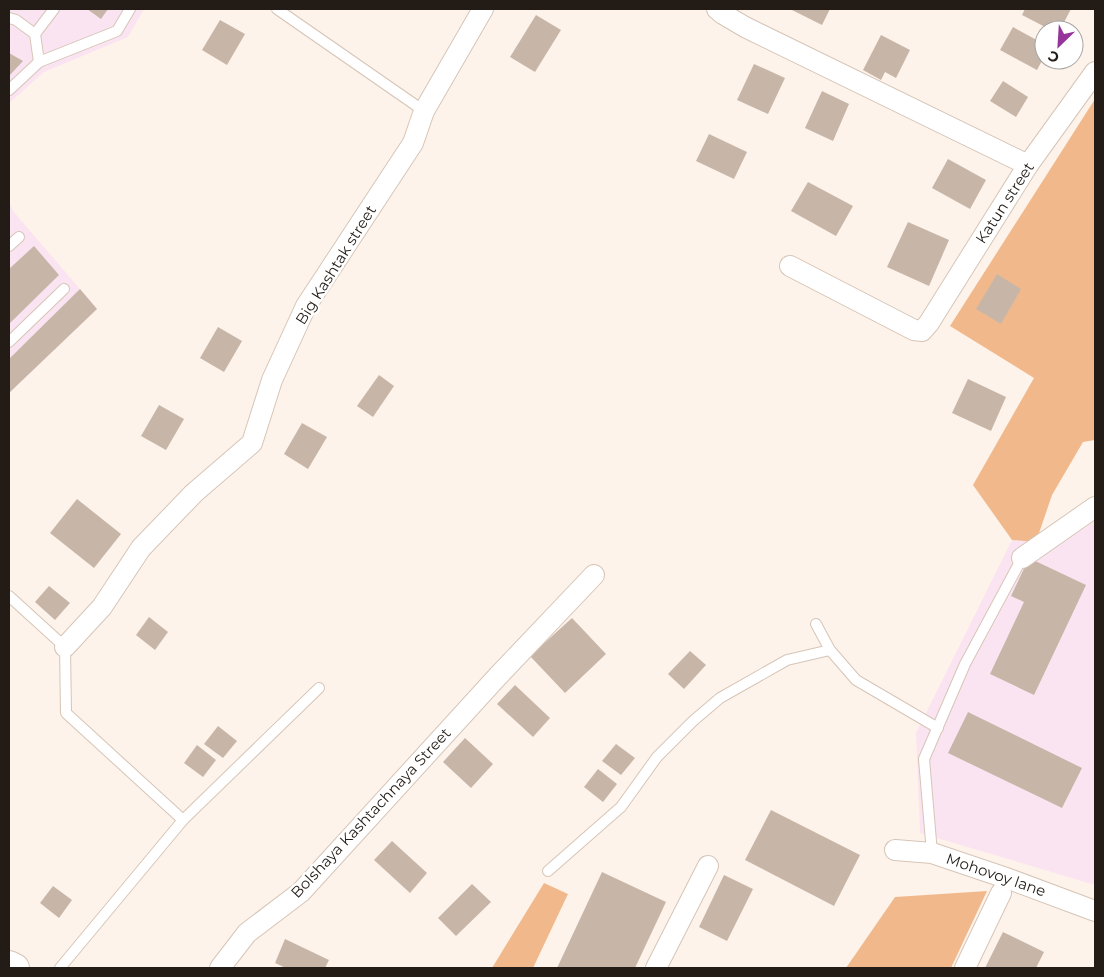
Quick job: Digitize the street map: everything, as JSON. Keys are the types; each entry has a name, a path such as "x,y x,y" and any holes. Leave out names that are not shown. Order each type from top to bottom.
{"street":[{"name":"Big Kashtak street","path":"65,647 102,607 141,548 194,493 252,443 272,380 306,306 414,143 424,111 483,9"},
{"path":"717,9 745,26 1028,166"},
{"name":"Katun street","path":"790,266 914,330 922,331 929,323 1028,166 1095,72"},
{"path":"1022,558 1095,506"},
{"name":"Bolshaya Kashtachnaya Street","path":"220,968 247,933 301,892 498,676 594,575"},
{"name":"Mohovoy lane","path":"895,850 932,853 1095,911"},
{"path":"656,968 708,866"},
{"path":"965,968 1001,892"},
{"path":"9,965 15,968"}],"lane":[{"path":"39,62 35,34 54,9"},
{"path":"9,90 39,62 117,31 130,9"},
{"path":"277,9 424,111"},
{"path":"9,28 12,19 35,34"},
{"path":"9,246 19,237"},
{"path":"9,342 64,288"},
{"path":"932,853 924,759 965,664 1022,558"},
{"path":"9,596 65,647 66,714 183,820"},
{"path":"816,624 830,650 856,680 938,728"},
{"path":"548,870 621,807 657,757 693,721 720,698 787,660 830,650"},
{"path":"60,968 183,820 319,688"}],"shaded area":[{"path":"9,9 144,9 128,37 44,72 9,103"},
{"path":"1095,99 1095,440 1083,442 1052,495 1036,542 1012,540 973,485 1034,378 950,326"},
{"path":"9,203 13,211 97,309 9,393"},
{"path":"1095,521 1095,885 920,833 916,733 1012,540 1036,542 1053,549"},
{"path":"544,883 568,894 533,968 492,968"},
{"path":"987,891 951,968 846,968 895,897"}],"building":[{"path":"87,9 108,9 101,19"},
{"path":"790,9 830,9 822,25"},
{"path":"1025,9 1071,9 1065,20 1034,21 1022,15"},
{"path":"536,15 561,30 535,72 510,57"},
{"path":"220,20 245,34 227,65 202,50"},
{"path":"1013,27 1034,39 1034,68 1000,50"},
{"path":"881,35 910,50 896,78 885,72 881,80 863,70"},
{"path":"9,53 23,61 9,76"},
{"path":"754,64 785,78 768,114 737,100"},
{"path":"1003,81 1028,97 1016,117 990,101"},
{"path":"822,91 849,104 833,141 805,128"},
{"path":"709,134 747,152 734,179 696,161"},
{"path":"948,159 986,180 970,209 932,188"},
{"path":"808,182 853,206 836,236 791,211"},
{"path":"908,222 949,240 929,286 887,267"},
{"path":"34,246 59,275 9,324 9,269"},
{"path":"997,274 1021,289 1001,324 976,309"},
{"path":"80,289 97,309 9,393 9,359"},
{"path":"218,327 242,341 224,372 200,358"},
{"path":"379,375 394,386 373,417 357,406"},
{"path":"968,379 1006,397 991,431 952,413"},
{"path":"159,405 184,419 166,450 141,436"},
{"path":"302,423 327,437 308,469 284,454"},
{"path":"77,499 121,534 94,568 50,533"},
{"path":"1029,558 1086,585 1034,695 990,674 1024,602 1011,596"},
{"path":"49,586 70,603 55,620 35,602"},
{"path":"149,617 168,632 155,650 136,635"},
{"path":"572,618 606,654 565,693 530,656"},
{"path":"690,651 706,665 684,689 668,674"},
{"path":"515,685 550,718 533,737 497,704"},
{"path":"968,712 1082,768 1062,808 948,753"},
{"path":"218,726 237,741 223,758 204,744"},
{"path":"465,738 493,764 471,788 443,762"},
{"path":"616,744 635,758 621,775 602,761"},
{"path":"197,745 216,760 203,777 184,763"},
{"path":"598,769 617,784 603,802 584,787"},
{"path":"771,810 860,855 834,906 745,860"},
{"path":"392,841 427,873 410,893 374,860"},
{"path":"602,872 666,902 635,968 557,968"},
{"path":"724,875 753,889 727,941 699,927"},
{"path":"472,884 491,902 456,936 438,918"},
{"path":"53,886 72,900 59,918 40,903"},
{"path":"1003,932 1044,952 1036,968 985,968"},
{"path":"285,939 329,960 325,968 286,968 275,963"}]}
